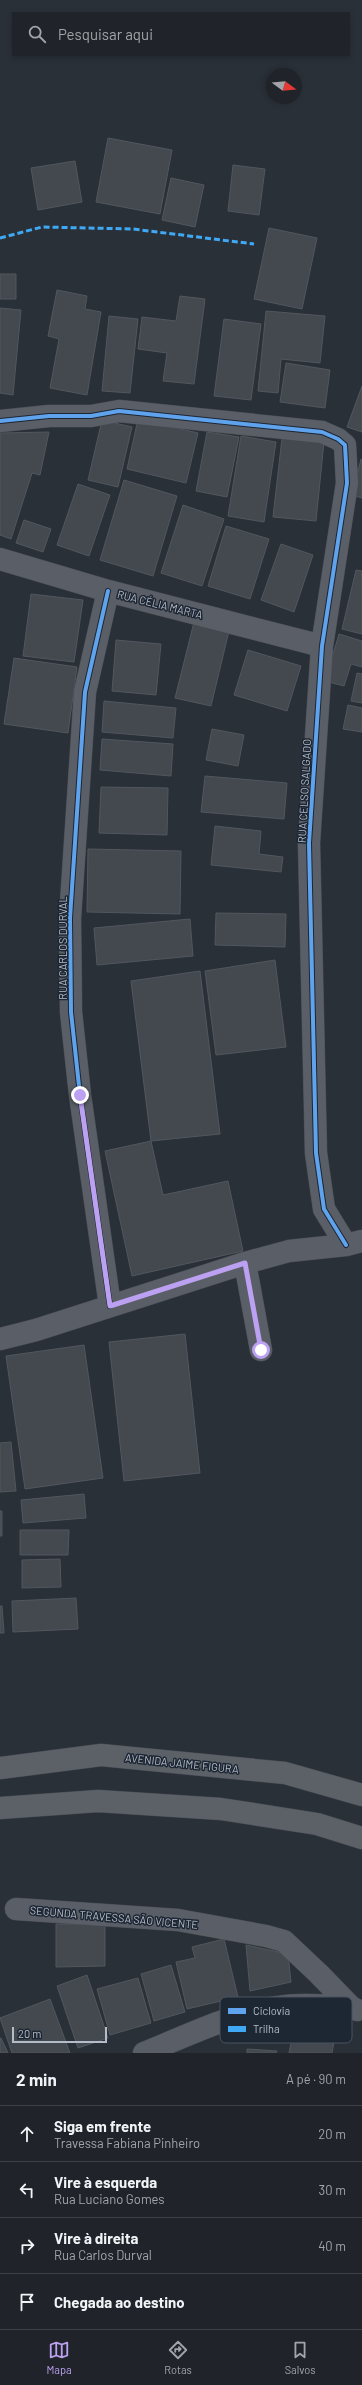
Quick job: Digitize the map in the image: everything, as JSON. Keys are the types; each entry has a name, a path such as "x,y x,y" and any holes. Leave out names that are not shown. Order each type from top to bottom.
{"main road":[{"name":"AVENIDA JAIME FIGURA","path":"0,1768 101,1755 285,1773 362,1795"},
{"path":"0,1808 98,1801 221,1809 317,1824 362,1838"}],"street":[{"name":"RUA CELSO SALGADO","path":"0,421 49,416 91,416 119,411 309,430 322,432 338,439 345,445 347,457 347,483 322,646 309,843 316,1153 324,1209 354,1243"},
{"name":"RUA CÉLIA MARTA","path":"0,559 108,591 322,646"},
{"name":"RUA CARLOS DURVAL","path":"108,591 85,692 70,918 71,1012 80,1095 110,1306"},
{"path":"0,1339 36,1330 245,1263 289,1251 354,1243"},
{"path":"245,1263 261,1350"},
{"name":"SEGUNDA TRAVESSA SÃO VICENTE","path":"16,1909 178,1920 266,1936 284,1941 343,1997"},
{"path":"144,2053 220,2023"}],"building":[{"path":"108,138 172,150 160,214 96,202"},
{"path":"75,161 82,202 38,210 31,168"},
{"path":"233,165 265,169 259,215 228,211"},
{"path":"171,178 204,185 195,227 162,220"},
{"path":"269,228 317,238 302,309 254,299"},
{"path":"0,274 16,274 16,299 0,299"},
{"path":"57,290 87,296 85,309 101,312 87,395 50,388 59,339 48,336"},
{"path":"180,296 205,299 194,384 163,381 167,353 138,349 142,317 176,321"},
{"path":"0,308 21,310 13,395 0,393"},
{"path":"266,311 325,316 320,363 281,359 278,393 258,391"},
{"path":"109,316 138,319 130,393 102,391"},
{"path":"224,319 261,324 251,400 214,396"},
{"path":"286,363 330,370 325,408 280,402"},
{"path":"362,386 362,432 347,427"},
{"path":"138,419 198,433 186,483 127,469"},
{"path":"102,420 132,427 118,487 88,480"},
{"path":"49,432 40,475 32,473 11,539 0,535 0,433"},
{"path":"207,432 239,437 227,497 196,491"},
{"path":"241,436 276,442 264,522 228,516"},
{"path":"282,438 324,442 316,521 273,517"},
{"path":"361,459 362,460 362,498 352,495"},
{"path":"124,480 177,496 153,576 100,560"},
{"path":"78,484 110,495 89,556 57,545"},
{"path":"183,505 224,519 202,586 161,573"},
{"path":"24,520 51,529 43,552 16,543"},
{"path":"226,526 269,539 250,599 208,586"},
{"path":"281,544 313,555 294,612 261,600"},
{"path":"356,570 362,571 362,634 342,629"},
{"path":"31,594 83,600 74,662 23,656"},
{"path":"194,622 229,631 211,706 175,698"},
{"path":"339,634 362,641 362,667 351,664 344,686 325,681"},
{"path":"116,640 161,644 156,695 112,691"},
{"path":"248,650 301,666 287,711 234,695"},
{"path":"14,658 77,667 68,733 4,724"},
{"path":"357,673 362,674 362,703 351,701"},
{"path":"104,701 176,708 173,738 102,732"},
{"path":"348,705 362,708 362,732 343,729"},
{"path":"212,729 244,735 238,766 206,760"},
{"path":"102,739 173,744 171,776 100,770"},
{"path":"205,776 287,783 284,819 201,812"},
{"path":"101,787 168,788 167,835 99,833"},
{"path":"215,826 261,831 259,854 283,857 281,872 211,865"},
{"path":"88,849 181,851 180,914 87,912"},
{"path":"216,913 286,914 285,947 215,945"},
{"path":"190,919 193,956 97,965 94,928"},
{"path":"275,960 286,1047 216,1055 205,971"},
{"path":"200,971 220,1134 151,1141 131,981"},
{"path":"151,1141 163,1195 228,1181 243,1251 132,1276 105,1151"},
{"path":"185,1334 200,1473 124,1481 109,1342"},
{"path":"84,1345 103,1478 25,1489 6,1356"},
{"path":"11,1442 16,1491 0,1492 0,1443"},
{"path":"84,1494 86,1518 23,1523 21,1500"},
{"path":"0,1511 2,1511 2,1536 0,1536"},
{"path":"20,1530 69,1530 68,1555 20,1555"},
{"path":"60,1559 61,1587 22,1588 22,1560"},
{"path":"76,1598 78,1629 13,1632 12,1601"},
{"path":"0,1606 2,1606 4,1633 0,1633"},
{"path":"56,1924 105,1924 105,1966 56,1967"},
{"path":"224,1939 238,1997 220,1997 220,2001 187,2009 176,1962 195,1958 192,1947"},
{"path":"246,1945 288,1954 291,1982 250,1991"},
{"path":"171,1965 185,2012 154,2021 141,1974"},
{"path":"87,1975 108,2038 78,2048 57,1986"},
{"path":"138,1978 151,2023 110,2035 97,1989"},
{"path":"50,1999 70,2053 12,2053 0,2018"},
{"path":"1,2038 8,2053 0,2053"},
{"path":"291,2043 334,2043 332,2053 289,2053"},
{"path":"247,2049 277,2051 276,2053 247,2053"}],"marked path":[{"path":"0,238 42,227 133,229 254,244"}],"cycle path":[{"path":"0,421 49,416 91,416 119,411 322,432 338,439 345,445 347,483 322,646 309,843 316,1153 324,1209 346,1245"},
{"path":"108,591 85,692 70,918 71,1012 80,1095 110,1306"}],"route":[{"path":"80,1095 110,1306 245,1263 261,1350"}]}
